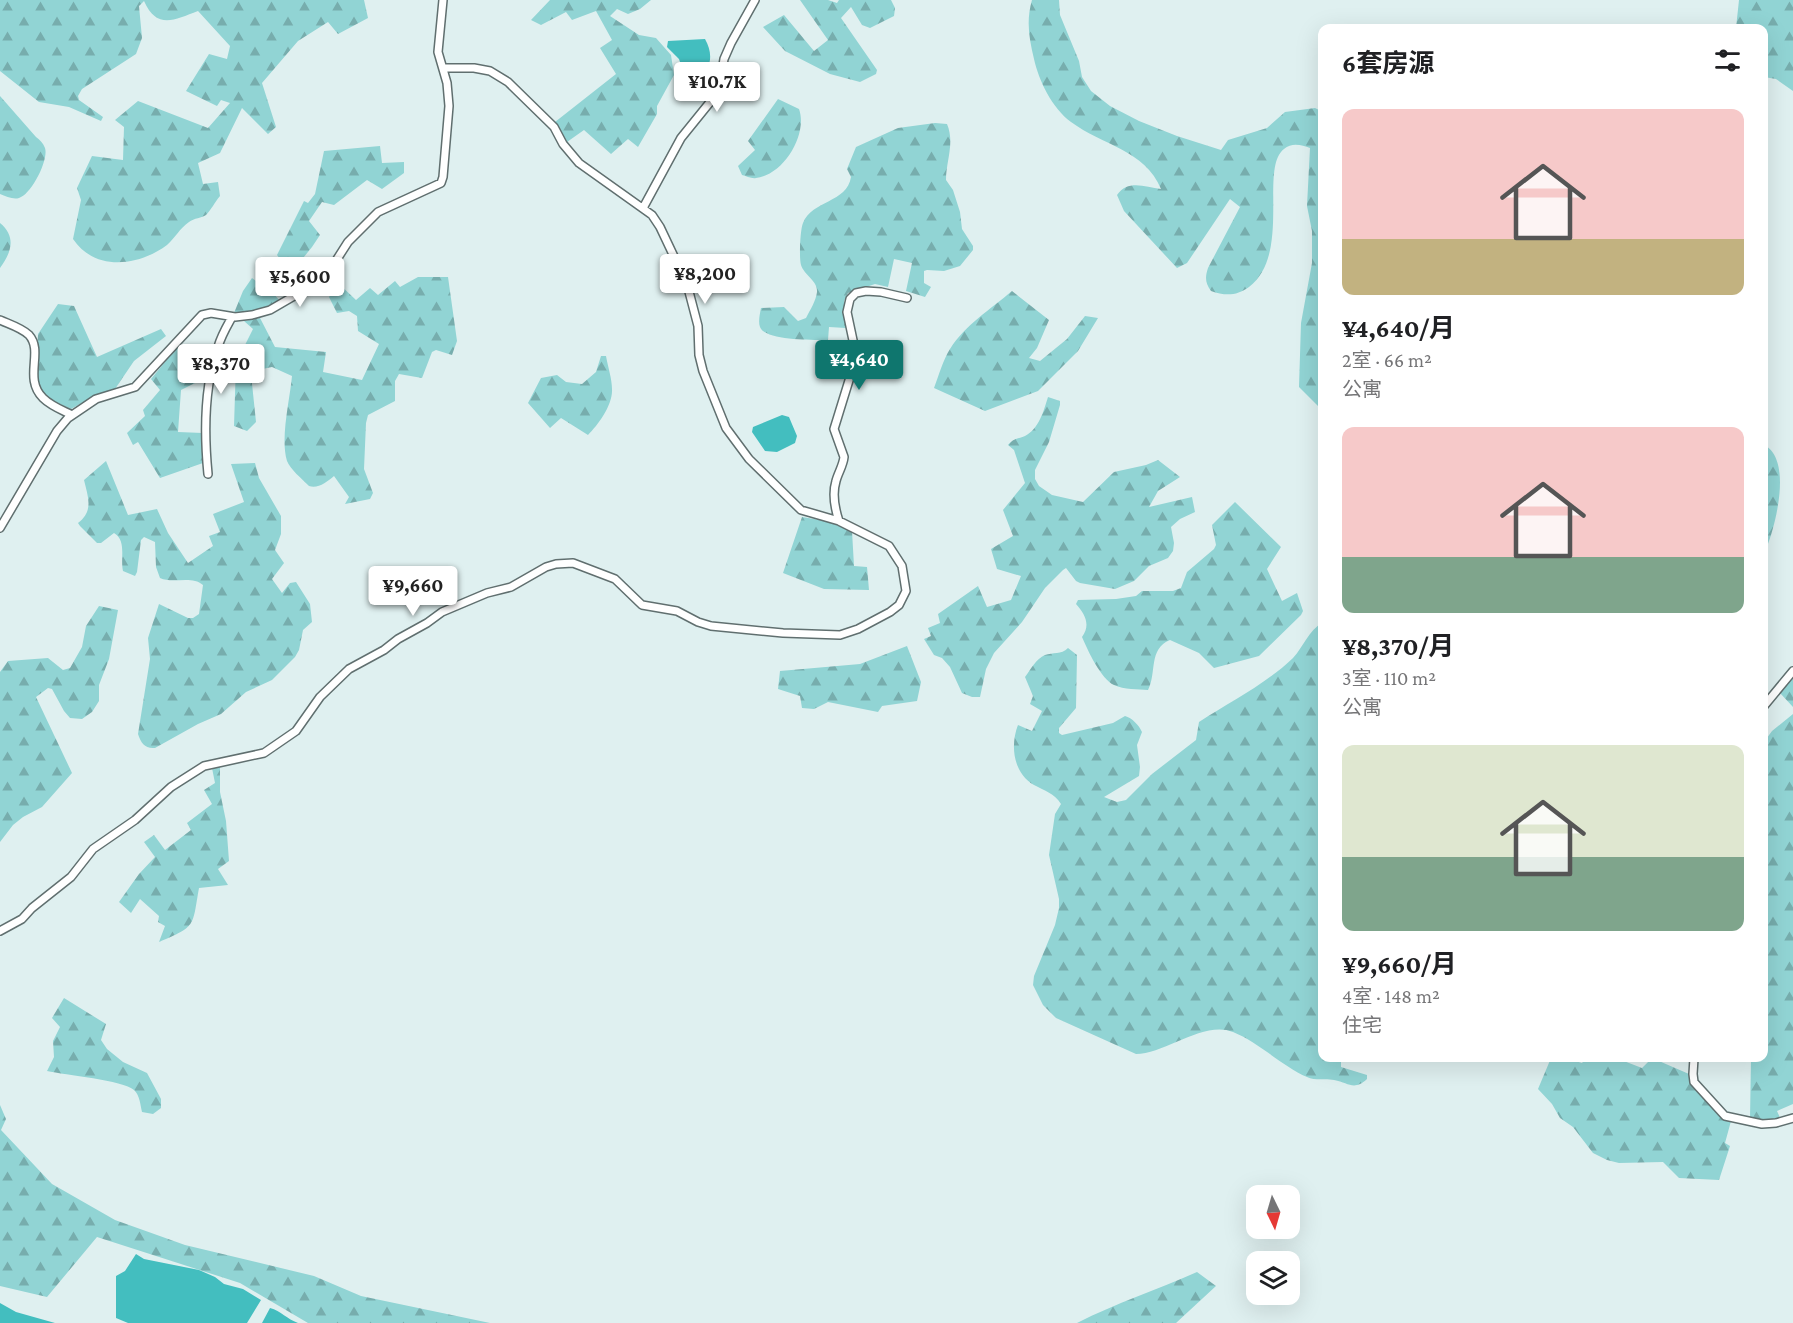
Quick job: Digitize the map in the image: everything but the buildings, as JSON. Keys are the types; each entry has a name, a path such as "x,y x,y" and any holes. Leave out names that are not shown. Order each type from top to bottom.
{"street":[{"path":"0,528 57,431 72,415 96,399 135,387 202,315 211,313 232,316 252,315 270,310 323,280 348,242 378,212 441,183 448,105 447,83 438,52 443,0"},
{"path":"643,208 681,138 715,96 730,43 755,0"},
{"path":"0,931 22,919 32,908 71,877 93,849 135,820 171,786 204,766 264,753 297,731 320,697 349,669 384,650 442,612 487,593 511,587 546,567 573,563 615,579 642,605 676,611 711,626 831,636 858,629 891,612 899,605 906,591 902,566 890,546 839,521 801,510 749,459 726,428 703,371 699,355 698,326 687,284 660,227 652,216 579,163 563,144 554,128 508,82 490,71 474,68 443,68"},
{"path":"839,521 834,491 844,457 834,429 855,361 847,312 850,299 856,293 866,291 907,298"},
{"path":"208,474 206,433 209,382 218,345 232,316"},
{"path":"0,320 25,331 31,337 34,348 33,375 37,390 47,402 72,415"},
{"path":"1768,701 1793,671"},
{"path":"1694,1062 1693,1080 1723,1114 1731,1118 1762,1124 1776,1124 1793,1118"}],"green space":[{"path":"0,0 364,0 368,18 338,34 328,22 298,41 262,83 276,127 268,134 242,108 220,153 198,163 203,184 218,182 220,196 208,213 189,222 167,245 156,252 144,258 118,262 93,257 82,250 73,239 81,200 77,188 92,156 123,160 124,127 115,120 138,101 208,128 230,103 221,100 217,106 186,91 209,54 227,59 230,46 198,11 174,19 160,19 149,10 144,1 139,6 142,38 136,54 82,89 78,96 79,100 103,117 101,121 69,107 39,102 0,71"},
{"path":"550,0 651,0 640,9 628,14 617,9 610,16 639,35 656,38 671,55 674,75 657,106 657,114 638,147 628,139 611,154 584,130 567,142 555,122 616,74 600,48 612,40 596,11 572,20 566,12 541,25 531,20"},
{"path":"800,0 828,0 837,3 839,0 891,0 895,8 894,16 870,28 862,25 851,7 841,18 877,70 876,74 860,82 830,74 785,51 763,27 784,15 814,51 828,40"},
{"path":"1032,0 1059,0 1060,15 1079,61 1082,77 1091,91 1110,106 1139,121 1177,136 1221,150 1228,140 1267,128 1285,112 1318,110 1318,406 1299,387 1301,323 1312,263 1312,231 1307,206 1310,148 1290,145 1277,159 1274,174 1272,234 1269,254 1262,272 1249,287 1235,294 1211,291 1206,280 1208,268 1240,207 1230,199 1187,263 1177,268 1124,211 1117,195 1126,187 1132,186 1161,189 1154,176 1134,157 1071,122 1047,94 1036,67 1031,44 1030,8"},
{"path":"1739,0 1793,0 1793,91 1776,79 1768,78 1768,24 1736,24"},
{"path":"0,96 41,142 46,153 34,184 19,198 10,198 0,194"},
{"path":"778,99 799,109 801,119 797,141 791,152 776,169 756,178 742,175 738,166 755,150 748,141"},
{"path":"935,123 947,124 950,145 946,180 953,190 960,212 962,229 973,246 973,250 960,266 944,271 924,271 924,283 931,287 925,297 906,291 912,263 894,259 888,287 875,284 848,293 844,301 846,328 829,327 828,340 791,339 764,332 759,325 761,308 784,307 798,321 806,318 813,305 817,288 801,265 800,244 803,223 807,215 843,192 848,185 851,177 847,169 856,147 898,128"},
{"path":"380,146 382,163 404,162 404,173 382,189 367,180 334,205 322,202 309,221 320,235 274,294 279,300 252,312 234,313 243,291 252,278 267,289 284,264 277,255 304,201 308,203 315,194 324,151"},
{"path":"0,223 9,234 10,245 7,257 0,268"},
{"path":"418,277 448,277 457,341 452,355 436,350 432,352 422,378 399,374 395,381 395,401 368,415 364,469 373,493 370,499 345,504 349,497 334,476 319,486 312,487 293,471 287,461 285,430 292,376 272,367 253,371 251,374 256,422 247,431 234,426 236,363 253,329 244,321 260,318 275,347 326,352 323,372 362,380 379,344 358,331 357,316 349,311 337,313 329,297 338,283 356,300 370,288 378,295 395,281 400,287"},
{"path":"1012,291 1049,320 1037,348 1029,358 1040,361 1067,339 1085,316 1098,318 1078,351 1038,391 985,411 934,388 945,358 956,340"},
{"path":"58,304 74,306 97,357 161,329 166,336 134,361 115,389 96,395 71,409 53,401 41,392 36,374 38,334"},
{"path":"178,346 207,364 205,378 181,390 178,432 203,433 203,463 160,478 138,442 133,445 127,433 145,416 143,410 160,390 151,379"},
{"path":"601,356 606,356 612,395 600,420 588,435 561,418 550,428 528,403 541,378 557,375 566,382 582,384 596,372"},
{"path":"1048,397 1060,401 1060,405 1049,442 1035,470 1035,479 1039,486 1052,495 1083,502 1114,472 1158,460 1180,477 1158,491 1149,507 1192,497 1195,512 1180,519 1171,527 1174,543 1173,551 1168,558 1149,566 1134,581 1115,589 1080,583 1066,568 1063,570 1045,588 1022,622 994,653 986,669 980,697 972,697 962,693 950,667 942,658 934,655 924,639 931,636 928,628 940,623 938,614 978,586 987,607 1011,600 1021,576 997,569 991,549 1013,536 1003,510 1025,483 1014,450 1008,445 1034,429"},
{"path":"1768,449 1778,464 1780,479 1777,511 1768,544"},
{"path":"106,461 128,515 157,509 168,533 188,563 213,546 209,536 220,532 213,514 244,502 231,464 255,463 259,478 281,516 281,534 275,550 284,563 272,579 282,593 290,583 296,582 310,604 312,622 303,630 299,650 272,680 246,692 221,714 155,748 144,745 138,734 150,659 148,638 159,604 188,618 199,614 203,585 188,580 160,578 156,567 155,542 144,537 141,540 135,576 123,571 122,545 118,536 114,533 101,543 97,543 80,526 78,523 88,509 84,480"},
{"path":"1235,502 1281,547 1267,569 1282,601 1297,593 1303,611 1301,615 1259,656 1214,668 1199,653 1170,640 1163,644 1156,655 1148,690 1122,688 1109,682 1095,664 1082,637 1086,624 1076,604 1078,600 1116,599 1136,596 1142,591 1173,591 1181,588 1187,572 1216,545 1212,525"},
{"path":"802,517 826,521 852,531 854,566 867,567 869,590 824,589 783,573"},
{"path":"99,606 118,610 109,659 99,685 99,701 92,712 82,719 70,718 52,689 48,688 36,697 72,773 42,807 13,825 0,842 0,672 8,661 48,658 63,670 70,668 82,647 86,626"},
{"path":"1318,626 1318,1062 1341,1062 1341,1067 1367,1075 1367,1079 1358,1085 1351,1085 1331,1079 1310,1078 1288,1067 1233,1032 1210,1030 1147,1053 1136,1054 1056,1018 1043,1005 1033,985 1034,976 1055,925 1059,908 1049,855 1055,814 1061,804 1052,795 1027,780 1015,758 1014,741 1018,725 1032,731 1042,711 1030,704 1033,696 1025,677 1042,657 1063,652 1068,648 1077,655 1076,708 1059,728 1059,733 1062,735 1113,723 1125,716 1139,727 1142,732 1137,745 1139,776 1104,797 1117,802 1126,800 1152,774 1196,740 1199,722 1260,684 1293,658"},
{"path":"907,646 921,682 917,701 882,706 878,712 828,702 814,709 802,708 800,696 778,689 780,671 860,664"},
{"path":"1793,678 1793,707 1780,693"},
{"path":"1793,714 1793,1104 1777,1111 1781,1120 1771,1122 1750,1119 1751,1062 1768,1062 1768,736"},
{"path":"220,766 220,792 226,821 229,861 218,869 228,885 199,888 191,924 159,942 165,926 158,922 159,916 140,899 131,913 119,902 139,874 155,857 144,842 154,835 165,850 191,830 187,823 212,804 204,790 215,783 212,768"},
{"path":"64,998 106,1024 101,1040 107,1049 123,1062 147,1073 161,1099 161,1108 153,1114 142,1112 136,1092 128,1086 47,1071 54,1057 53,1041 60,1027 52,1018"},
{"path":"1549,1062 1626,1062 1642,1068 1648,1062 1661,1062 1689,1074 1706,1101 1731,1121 1725,1143 1730,1146 1719,1180 1679,1178 1663,1162 1619,1163 1593,1153 1573,1127 1560,1118 1552,1104 1538,1089"},
{"path":"0,1105 6,1119 1,1130 52,1184 115,1220 185,1245 314,1276 361,1296 490,1323 308,1323 240,1283 97,1237 47,1297 0,1286"},
{"path":"1197,1272 1216,1286 1176,1323 1077,1323 1107,1309"}],"shaded area":[{"path":"705,39 710,55 707,69 700,78 685,77 679,59 667,47 668,41"},
{"path":"782,415 789,417 797,436 795,443 777,452 765,451 752,432 753,427"},
{"path":"136,1254 144,1259 199,1270 224,1284 243,1289 261,1300 247,1323 128,1323 116,1318 116,1276 125,1271"},
{"path":"0,1303 16,1312 55,1323 0,1323"},
{"path":"270,1308 277,1311 298,1323 262,1323"}]}
